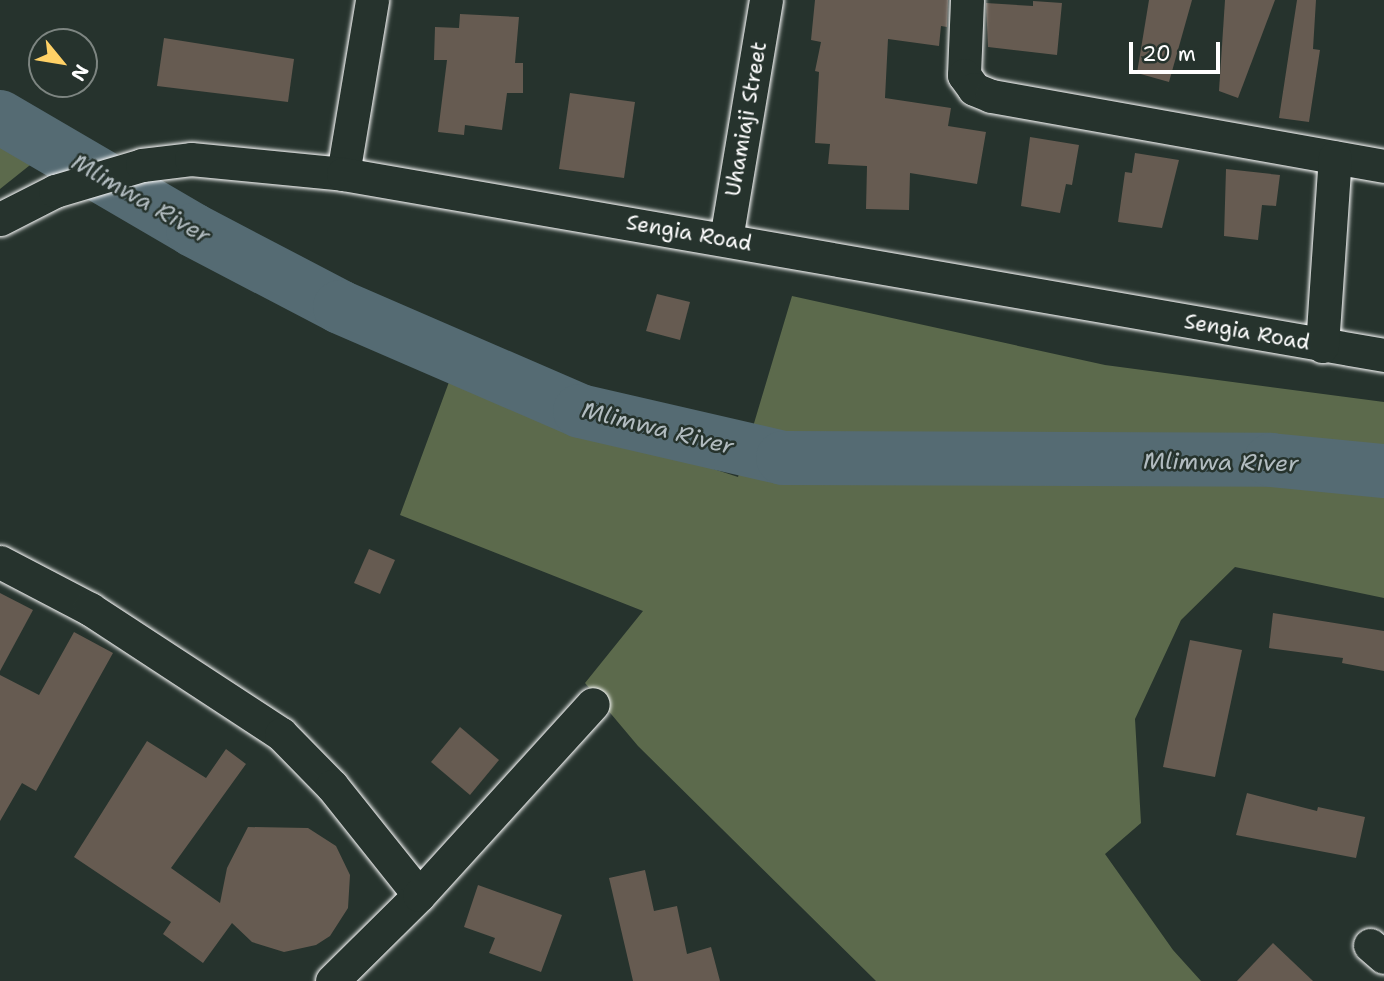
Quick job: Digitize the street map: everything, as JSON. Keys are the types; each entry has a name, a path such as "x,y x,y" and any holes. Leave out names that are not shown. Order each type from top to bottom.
{"street":[{"path":"344,174 372,0"},
{"name":"Uhamiaji Street","path":"726,239 766,0"},
{"path":"967,0 964,75 982,93 1012,103 1384,166"},
{"path":"1322,346 1335,158"},
{"name":"Sengia Road","path":"0,219 55,191 142,165 191,159 344,174 1384,355"},
{"path":"0,562 90,608 281,734 332,786 419,895"},
{"path":"332,981 419,895 593,704"}],"green space":[{"path":"0,90 74,130 0,189"},
{"path":"792,296 1105,365 1384,402 1384,598 1235,567 1181,620 1135,719 1141,823 1105,854 1173,950 1201,981 876,981 638,746 585,683 643,611 400,515 449,382 738,477"}],"building":[{"path":"815,0 948,0 947,27 941,26 939,46 888,39 885,98 951,108 948,126 986,132 977,184 910,173 909,210 866,209 867,166 828,164 830,144 815,143 819,72 815,71 821,42 811,40"},
{"path":"1149,0 1192,0 1169,82 1137,73"},
{"path":"1225,0 1275,0 1238,98 1219,91"},
{"path":"1297,0 1316,0 1313,49 1320,50 1309,122 1279,118"},
{"path":"1033,1 1062,3 1057,55 988,47 986,3 1033,6"},
{"path":"460,14 519,17 515,63 523,63 523,93 507,93 502,130 465,125 464,135 438,132 447,60 434,60 435,27 459,28"},
{"path":"164,38 294,59 288,102 157,86"},
{"path":"570,93 635,102 624,178 559,169"},
{"path":"1030,137 1079,145 1072,185 1066,184 1060,213 1021,206"},
{"path":"1135,153 1179,160 1162,228 1118,222 1125,172 1132,173"},
{"path":"1226,169 1280,175 1276,206 1262,205 1258,240 1224,236"},
{"path":"657,294 690,302 680,340 646,331"},
{"path":"369,549 395,560 380,594 354,583"},
{"path":"0,593 33,610 0,671"},
{"path":"1273,613 1384,631 1384,671 1342,663 1343,658 1269,648"},
{"path":"74,632 113,653 36,791 22,783 0,821 0,675 39,695"},
{"path":"1190,640 1242,650 1215,777 1163,767"},
{"path":"460,727 499,760 470,795 431,762"},
{"path":"147,741 206,778 226,749 246,764 171,868 220,903 227,868 248,827 308,828 336,846 350,875 348,908 330,936 316,945 284,952 252,942 232,923 203,963 163,934 171,922 74,857"},
{"path":"1247,793 1317,811 1318,807 1365,817 1356,858 1236,835"},
{"path":"645,870 654,911 677,906 687,954 711,947 720,981 633,981 609,878"},
{"path":"478,885 562,915 541,972 489,953 495,938 464,927"},
{"path":"1273,943 1313,981 1237,981"}],"waterway":[{"name":"Mlimwa River","path":"0,117 193,230 340,307 580,411 783,458 1271,460 1384,471"}]}
